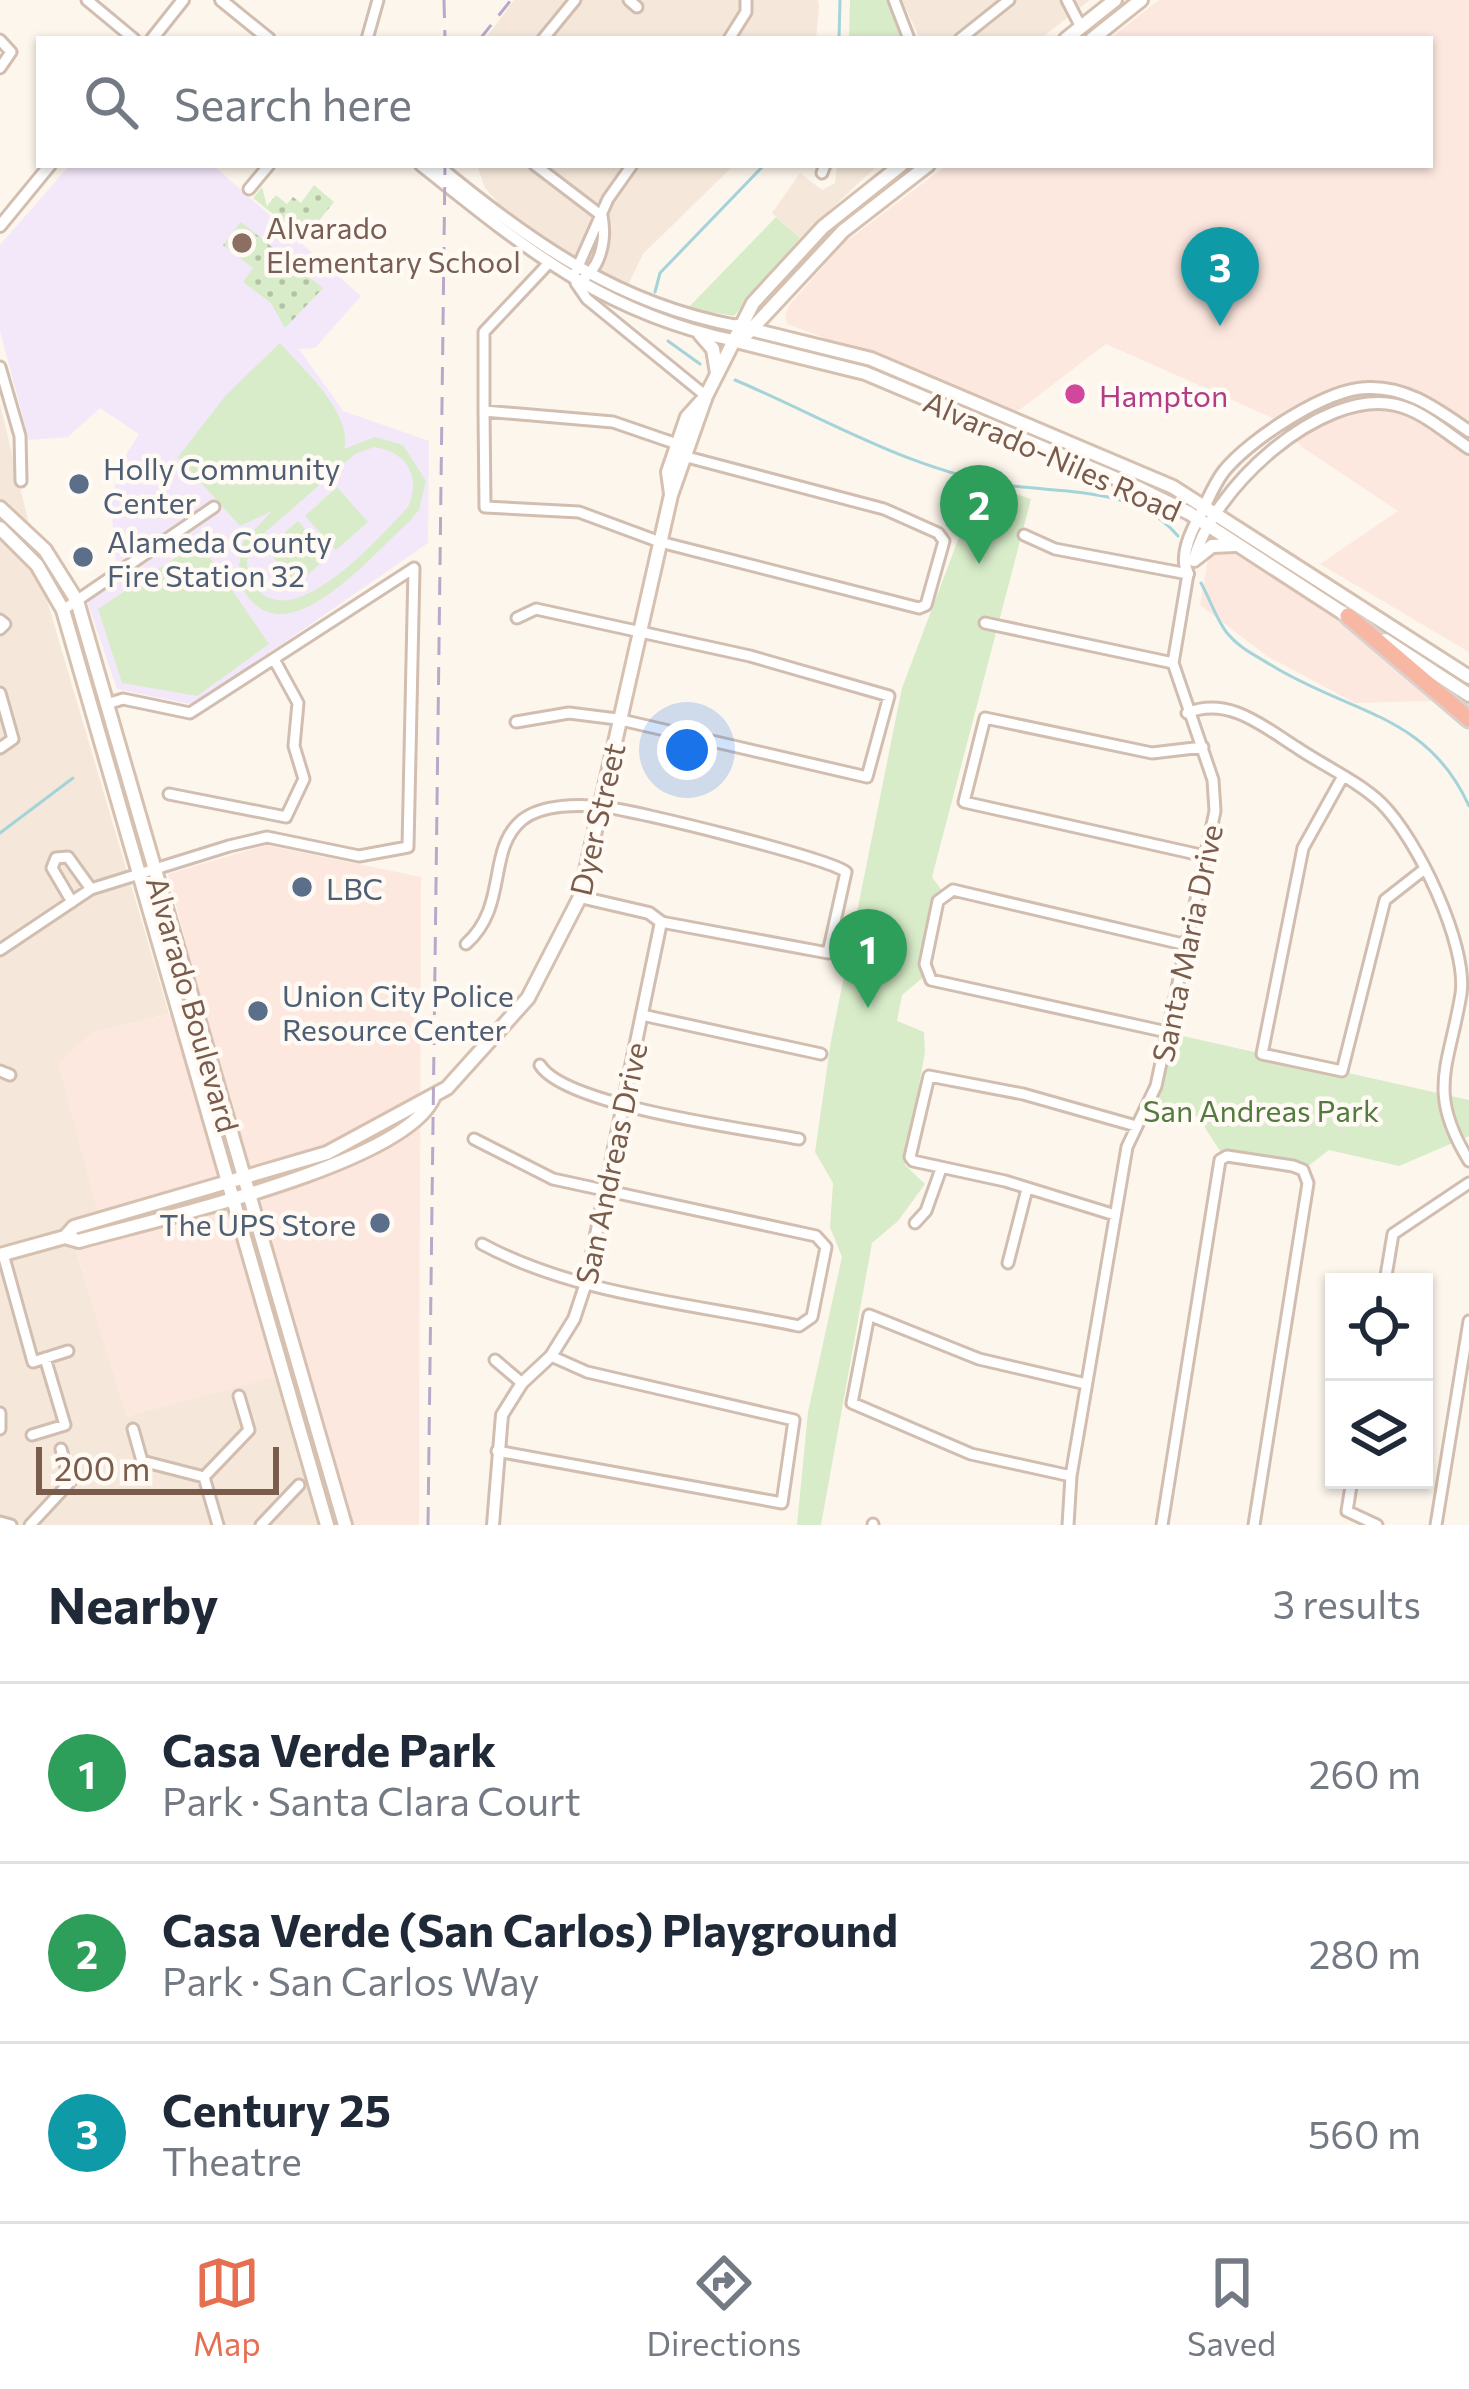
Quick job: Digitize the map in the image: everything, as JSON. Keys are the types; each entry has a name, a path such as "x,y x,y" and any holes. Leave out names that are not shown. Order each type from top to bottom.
{"highway":[{"path":"1348,616 1469,719"}],"main road":[{"path":"1081,33 1115,0"},
{"path":"1096,36 1141,0"},
{"path":"737,326 813,237 897,168"},
{"name":"Dyer Street","path":"736,341 753,330 782,292 843,231 924,168"},
{"path":"782,292 776,317 781,329 835,349"},
{"name":"Alvarado-Niles Road","path":"737,326 835,349 1128,467 1212,509 1469,676"},
{"name":"Dyer Street","path":"2,1254 65,1237 86,1239 327,1154 433,1098 472,1065 528,998 580,897 671,495 706,396 736,341 737,326"},
{"path":"700,334 712,349 717,375"},
{"name":"Alvarado-Niles Road","path":"736,341 866,374 1136,487 1203,523 1469,694"},
{"name":"Dyer Street","path":"671,495 668,472 677,444 687,417 706,396"},
{"name":"Alvarado Boulevard","path":"0,508 45,550 77,601 345,1525"},
{"name":"Alvarado Boulevard","path":"0,528 37,565 63,610 327,1525"},
{"path":"1191,567 1211,546 1237,545"},
{"name":"Dyer Street","path":"65,1237 74,1227 130,1210 231,1190"},
{"path":"86,1239 92,1230 123,1221 130,1210"}],"street":[{"path":"87,0 130,36"},
{"path":"154,36 183,0"},
{"path":"221,0 265,36"},
{"path":"368,36 378,0"},
{"path":"545,36 575,0"},
{"path":"731,36 746,12 746,0"},
{"path":"894,0 909,36"},
{"path":"964,36 1010,0"},
{"path":"1067,0 1081,33"},
{"path":"0,40 11,52 0,68"},
{"path":"0,226 48,168"},
{"path":"249,189 266,168"},
{"path":"425,168 547,265 630,297 737,326"},
{"path":"441,168 575,268 587,299 706,396"},
{"path":"539,168 602,216"},
{"path":"575,268 630,168"},
{"path":"582,280 603,242 602,216"},
{"path":"547,265 484,332 485,507 580,512 660,542 855,593 920,608 926,604 944,541 938,533 884,508 687,457"},
{"path":"582,280 623,309 736,341"},
{"path":"0,367 20,436 21,481"},
{"path":"1212,509 1224,471 1309,404 1346,391 1380,388 1409,395 1469,431"},
{"path":"1212,509 1240,481 1335,408 1397,405 1469,448"},
{"path":"484,411 614,422 677,444"},
{"path":"63,610 214,507"},
{"name":"Santa Maria Drive","path":"1068,1525 1071,1476 1127,1147 1156,1086 1215,811 1203,747 1173,664 1191,567 1184,565 1212,509"},
{"path":"1024,535 1055,549 1191,567"},
{"path":"0,950 91,890 154,867 266,837 358,856 407,847 412,838 414,568 190,712 123,699 107,704"},
{"path":"516,722 569,712 617,719 868,778 889,696 536,609 517,618"},
{"path":"985,623 1173,664"},
{"path":"274,662 298,703 294,746 304,779 286,817 284,841"},
{"path":"0,693 13,739 0,748"},
{"path":"1187,713 1202,707 1235,710 1380,802 1422,872 1461,952 1461,994 1443,1065 1441,1099 1469,1161"},
{"path":"1203,747 1152,753 986,718 964,802 1205,856"},
{"path":"1342,778 1304,848 1260,1046 1269,1057 1342,1071 1385,900 1422,872"},
{"path":"169,794 286,817"},
{"path":"466,944 496,901 505,842 522,820 550,808 604,807 837,866 846,872 847,883 828,953 661,922 649,913 580,897"},
{"path":"72,902 52,868 56,858 68,856 91,890"},
{"path":"1167,1032 926,975 938,901 953,890 1187,945"},
{"name":"San Andreas Drive","path":"494,1525 502,1415 522,1383 550,1356 574,1318 586,1283 661,922"},
{"path":"642,1015 821,1054"},
{"path":"541,1065 565,1087 624,1105 800,1139"},
{"path":"1115,1215 914,1161 910,1156 929,1076 937,1074 1136,1126"},
{"path":"475,1139 553,1180 823,1240 826,1247 812,1316 799,1326 586,1283 540,1271 482,1244"},
{"path":"1162,1525 1224,1157 1294,1166 1307,1174 1308,1183 1255,1525"},
{"path":"915,1223 926,1211 941,1168"},
{"path":"1387,1273 1394,1234 1469,1183"},
{"path":"1008,1264 1027,1189"},
{"path":"2,1254 33,1362 68,1351"},
{"path":"1071,1476 970,1454 852,1402 869,1315 979,1359 1086,1384"},
{"path":"1436,1525 1469,1321"},
{"path":"497,1451 782,1503 794,1420 587,1372 550,1356"},
{"path":"32,1435 64,1426 46,1358"},
{"path":"495,1360 522,1383"},
{"path":"204,1477 249,1430 239,1396"},
{"path":"0,1413 0,1429"},
{"path":"133,1429 142,1461 204,1477"},
{"path":"30,1525 71,1481 61,1449"},
{"path":"204,1477 218,1525"},
{"path":"261,1525 299,1485"},
{"path":"1351,1489 1347,1511 1377,1525"},
{"path":"0,1522 11,1525"}],"shaded area":[{"path":"514,0 818,0 819,6 816,36 487,36"},
{"path":"902,0 1090,0 1044,36 919,36"},
{"path":"1159,0 1469,0 1469,652 1320,564 1398,511 1302,447 1275,419 1106,344 1018,411 787,324 785,314 791,303 844,243 943,168 1433,168 1433,36 1113,36"},
{"path":"67,168 216,168 361,296 315,348 299,349 343,411 429,441 428,543 194,705 117,689 83,589 116,566 111,503 121,463 139,434 100,408 68,437 29,440 0,331 0,245"},
{"path":"478,168 731,168 643,254 628,285 565,253 500,205 485,188"},
{"path":"837,168 875,168 800,238 772,213 800,173 822,190 835,183"},
{"path":"0,404 49,607 169,1014 92,1033 97,1211 67,1221 127,1416 275,1376 318,1525 0,1525"},
{"path":"1213,531 1326,606 1433,701 1355,703 1267,656 1200,605"},
{"path":"266,845 421,877 419,1525 354,1525 309,1368 127,1416 67,1220 97,1210 58,1063 92,1033 202,1006 168,874"}],"green space":[{"path":"850,0 887,0 900,36 849,36"},
{"path":"314,185 334,202 304,239 253,198 262,187 267,206 276,195 287,204 293,197 301,203"},
{"path":"776,217 800,238 734,316 688,308"},
{"path":"241,222 323,288 285,328 271,303 243,282 253,268 223,245"},
{"path":"280,343 335,408 345,436 344,449 375,437 403,445 426,481 419,510 409,522 347,580 298,611 275,614 254,603 237,577 243,542 272,511 240,526 178,457 226,395","holes":["374,447 403,460 412,476 408,507 329,582 283,600 263,595 248,575 247,560 261,536 355,454"]},
{"path":"980,482 1031,499 932,877 943,892 926,975 902,995 897,1021 924,1032 925,1052 905,1165 925,1184 898,1221 872,1243 821,1525 797,1525 808,1412 842,1257 830,1227 833,1183 815,1152 831,1041 902,688"},
{"path":"337,487 368,522 336,550 305,516"},
{"path":"298,521 329,556 297,584 266,549"},
{"path":"199,542 269,644 197,696 122,683 98,609"},
{"name":"San Andreas Park","path":"1174,1034 1469,1100 1469,1136 1399,1166 1329,1150 1303,1170 1224,1157 1198,1117 1156,1106"}],"waterway":[{"path":"839,36 840,0"},
{"path":"655,292 660,273 761,168"},
{"path":"668,341 700,364"},
{"path":"735,380 905,457 976,479 1123,501 1162,520 1178,536"},
{"path":"1201,583 1223,627 1237,643 1300,681 1409,733 1452,775 1469,806"},
{"path":"0,833 73,778"}],"railway":[{"path":"444,0 445,36"},
{"path":"482,36 511,0"},
{"path":"428,1525 445,168"}],"place":[{"name":"Alvarado Elementary School","path":"242,243"},
{"name":"Century 25","path":"1220,326"},
{"name":"Hampton","path":"1075,394"},
{"name":"Holly Community Center","path":"79,484"},
{"name":"Alameda County Fire Station 32","path":"83,557"},
{"name":"Casa Verde (San Carlos) Playground","path":"979,564"},
{"name":"LBC","path":"302,887"},
{"name":"Casa Verde Park","path":"868,1008"},
{"name":"Union City Police Resource Center","path":"258,1011"},
{"name":"The UPS Store","path":"380,1223"}]}
